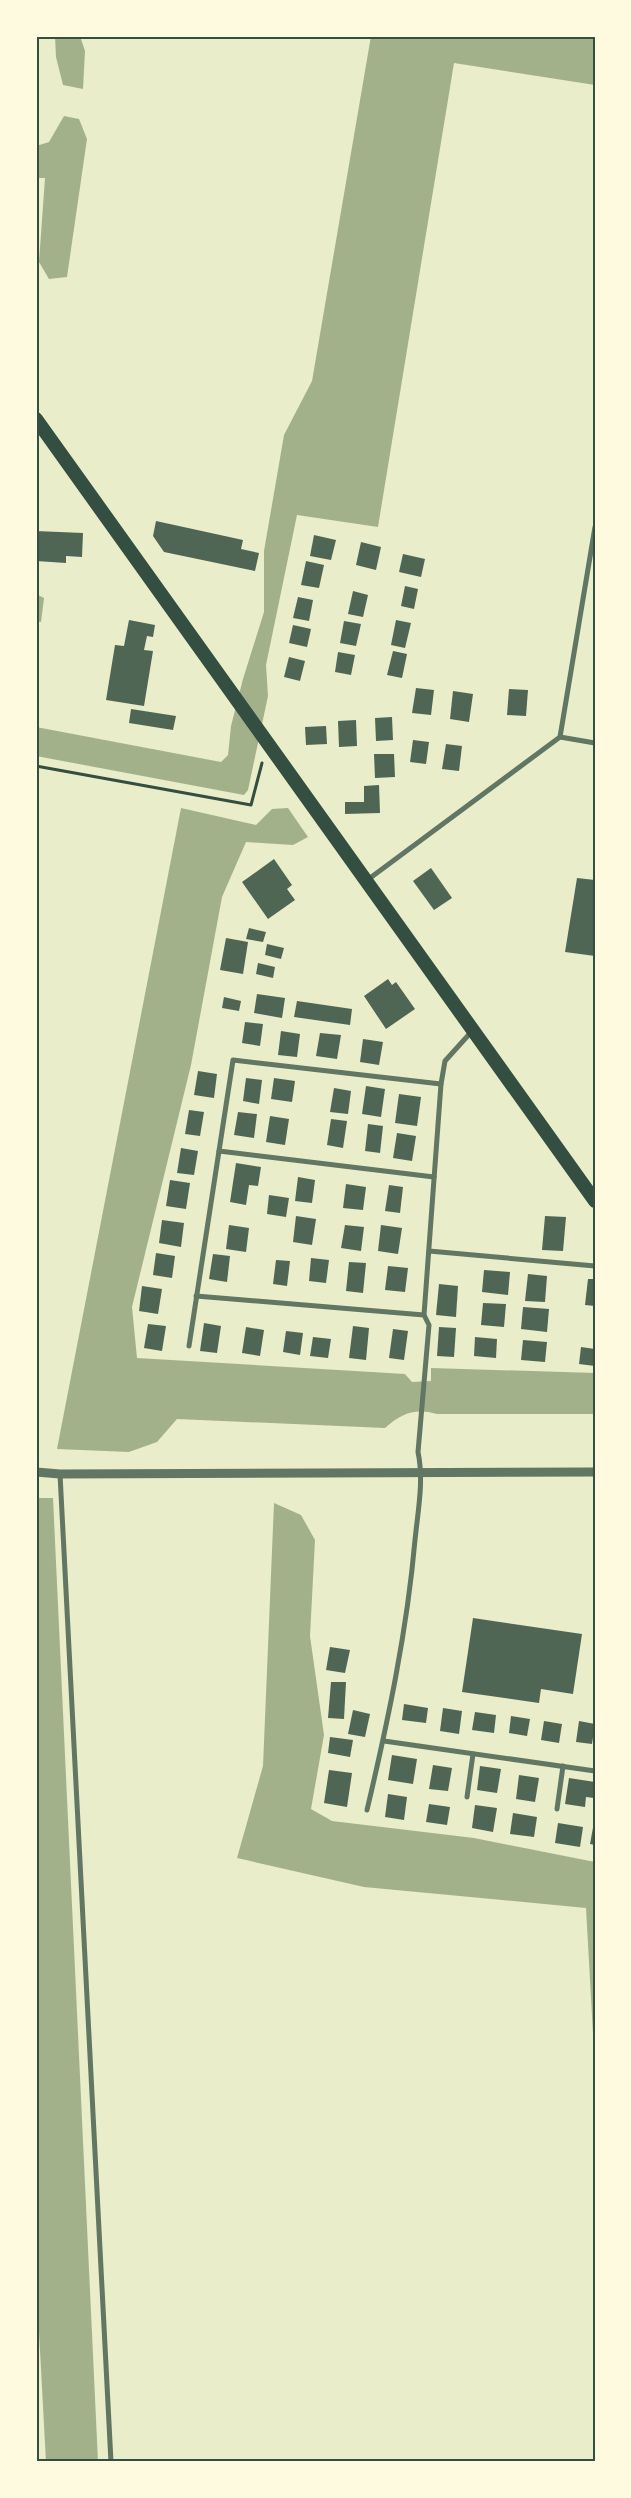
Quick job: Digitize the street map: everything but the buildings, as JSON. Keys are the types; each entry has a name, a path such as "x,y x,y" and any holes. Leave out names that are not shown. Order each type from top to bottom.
{"highway":[{"path":"36,419 365,882 473,1029 595,1201"}],"street":[{"path":"365,882 560,737 595,527"},
{"path":"560,737 595,743"},
{"path":"367,1810 384,1741 402,1641 413,1562 422,1473 418,1452 429,1325 424,1315 441,1084 445,1061 473,1029"},
{"path":"189,1346 233,1060 441,1084"},
{"path":"219,1151 434,1177"},
{"path":"429,1251 595,1266"},
{"path":"196,1296 424,1315"},
{"path":"36,1472 60,1474 595,1472"},
{"path":"60,1474 111,2462"},
{"path":"384,1741 595,1770"},
{"path":"467,1797 473,1754"},
{"path":"557,1809 563,1766"}],"path":[{"path":"36,766 251,805 265,742"}],"shaded area":[{"path":"55,36 80,36 85,51 83,89 63,85 56,57"},
{"path":"371,36 595,36 595,85 454,63 378,527 297,515 266,665 268,696 248,790 244,795 36,756 36,727 221,762 228,755 231,726 243,679 264,612 264,551 284,435 312,381"},
{"path":"64,116 79,119 87,139 67,277 49,279 39,262 45,178 36,178 36,146 49,142"},
{"path":"36,594 44,598 41,622 36,621"},
{"path":"181,808 256,825 272,809 288,808 308,837 293,845 246,842 222,897 191,1065 132,1307 137,1358 405,1374 412,1382 431,1381 431,1368 595,1373 595,1414 437,1414 415,1412 403,1415 385,1428 177,1419 157,1442 129,1452 57,1449"},
{"path":"36,1498 53,1498 98,2462 46,2462 36,2276"},
{"path":"274,1503 301,1515 315,1540 310,1636 324,1735 311,1809 332,1821 474,1838 595,1862 595,2070 586,1908 364,1887 237,1858 263,1766"}]}
